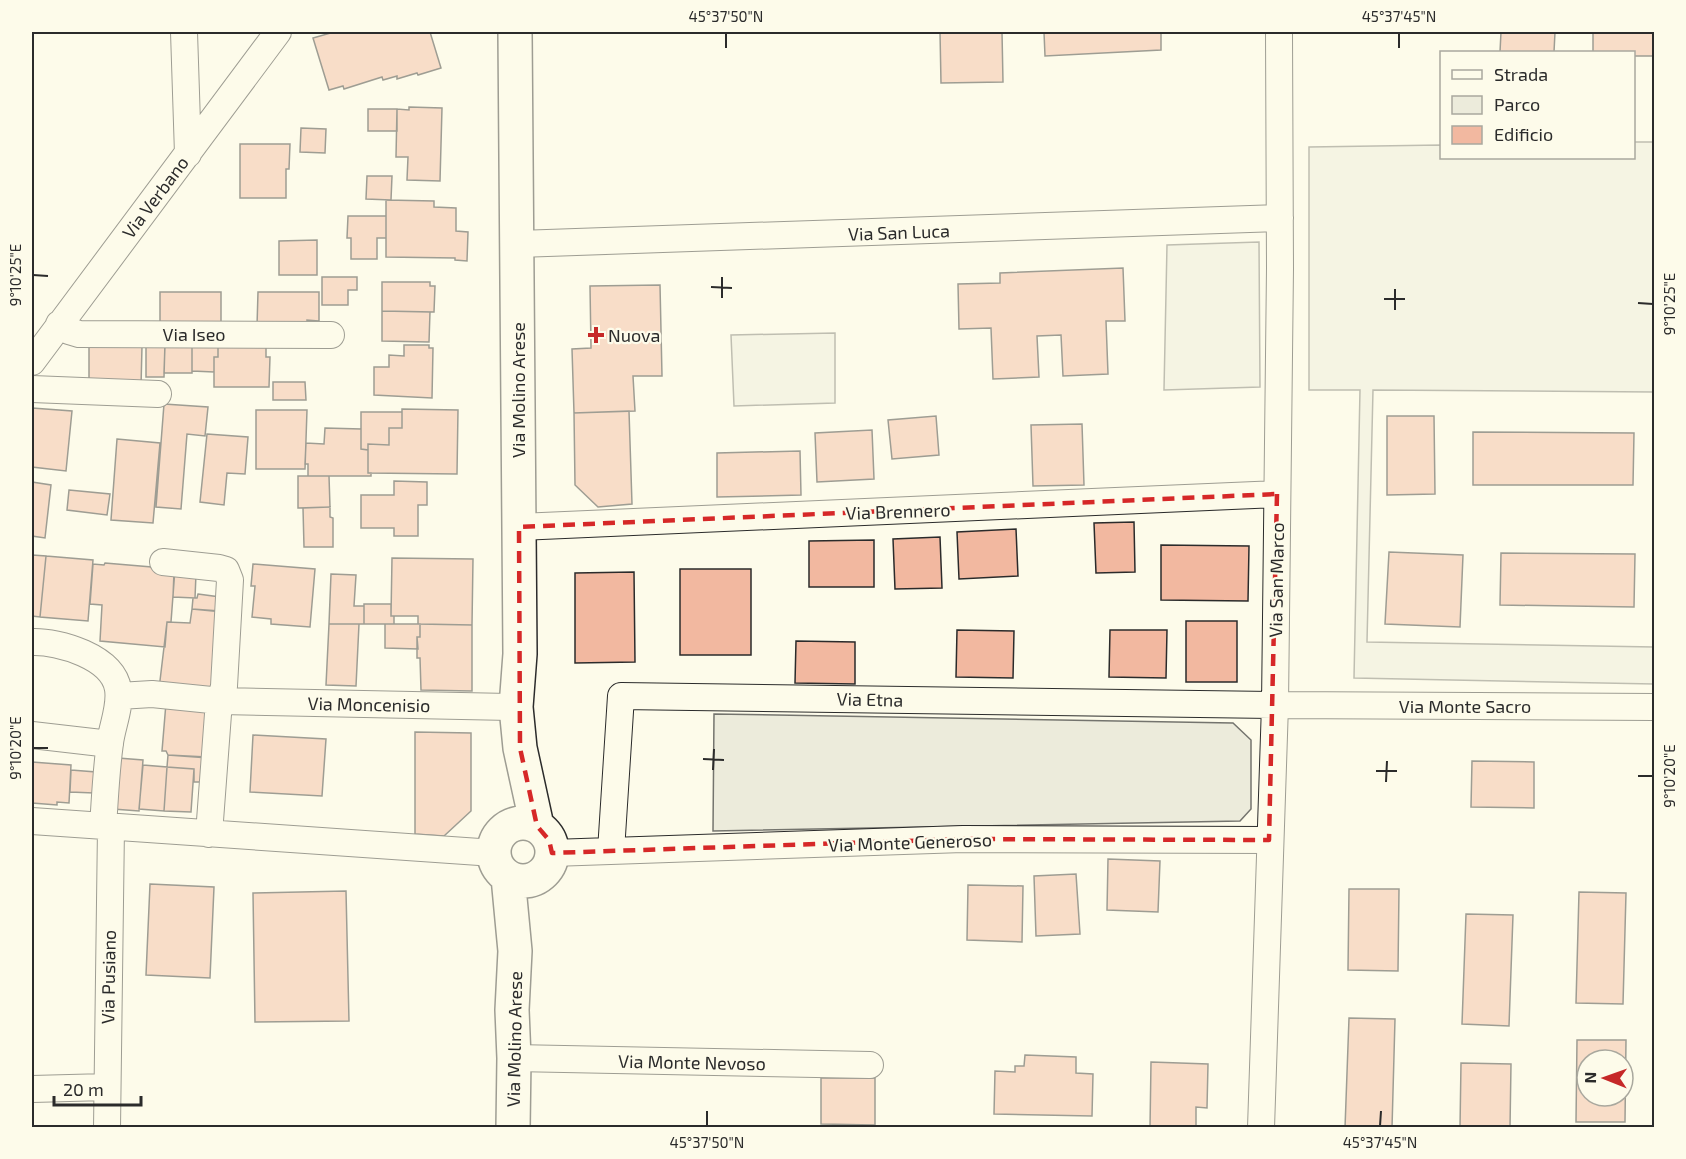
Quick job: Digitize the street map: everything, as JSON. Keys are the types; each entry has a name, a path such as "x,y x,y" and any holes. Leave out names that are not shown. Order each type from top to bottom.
{"street":[{"path":"184,32 188,154"},
{"name":"Via Verbano","path":"32,362 278,32"},
{"name":"Via Molino Arese","path":"513,1128 512,1010 524,852 516,707 520,654 515,32"},
{"name":"Via San Marco","path":"1261,1128 1275,705 1280,218 1279,32"},
{"name":"Via San Luca","path":"518,244 1280,218"},
{"name":"Via Iseo","path":"59,324 69,331 80,334 331,335"},
{"path":"32,389 158,394"},
{"name":"Via Brennero","path":"519,527 1277,494"},
{"path":"163,562 219,568 226,570 229,574 224,686 218,714 209,834"},
{"path":"32,642 71,647 88,656 110,673 116,682 119,696"},
{"name":"Via Moncenisio","path":"119,696 152,694 221,701 516,707"},
{"name":"Via Pusiano","path":"107,1128 107,826 110,744 119,696"},
{"name":"Via Etna","path":"611,851 621,696 1275,705"},
{"name":"Via Monte Sacro","path":"1275,705 1654,707"},
{"path":"32,735 110,744"},
{"path":"32,821 209,834 524,852"},
{"name":"Via Monte Generoso","path":"524,852 963,839 1269,840"},
{"name":"Via Monte Nevoso","path":"514,1058 870,1065"},
{"path":"32,1089 106,1087"}],"highlighted area":[{"path":"1277,494 1269,840 963,839 552,853 549,840 537,826 520,748 519,527"}],"green space":[{"path":"1635,142 1654,142 1654,392 1373,390 1367,642 1654,647 1654,684 1354,678 1360,390 1309,390 1309,147 1440,145 1440,159 1635,159"},
{"path":"1259,242 1260,387 1164,390 1167,245"},
{"path":"835,333 835,403 734,406 731,335"},
{"path":"714,714 1233,723 1251,740 1251,809 1240,821 713,831"}],"building":[{"path":"334,32 430,32 441,68 397,79 397,76 383,80 382,77 344,89 343,86 329,90 313,38"},
{"path":"940,32 1002,32 1003,82 941,83"},
{"path":"1044,32 1161,32 1161,50 1045,56"},
{"path":"1501,32 1555,32 1554,51 1500,51"},
{"path":"1593,32 1654,32 1654,56 1635,56 1635,51 1593,51"},
{"path":"409,107 442,108 440,181 407,180 408,157 396,157 397,109 409,110"},
{"path":"368,109 397,109 397,131 368,131"},
{"path":"301,128 326,129 325,153 300,152"},
{"path":"240,144 290,144 289,169 286,169 286,198 240,198"},
{"path":"367,176 392,176 391,200 366,199"},
{"path":"386,200 434,201 434,207 456,208 456,231 468,232 467,261 455,260 455,258 386,257"},
{"path":"348,216 386,216 386,238 377,238 377,259 351,259 351,238 347,238"},
{"path":"317,240 317,275 279,275 279,241"},
{"path":"1123,268 1125,321 1106,321 1108,374 1063,376 1061,335 1037,336 1039,377 993,379 991,328 959,329 958,284 1000,283 1000,273"},
{"path":"322,277 357,277 357,290 348,290 348,305 322,305"},
{"path":"382,282 430,282 430,286 435,286 434,312 382,311"},
{"path":"660,285 662,376 633,376 635,411 574,413 572,349 591,348 590,286"},
{"path":"160,292 221,292 221,325 160,325"},
{"path":"258,292 319,292 319,321 307,320 307,326 257,326"},
{"path":"382,311 430,312 429,342 382,341"},
{"path":"146,342 165,342 164,377 146,377"},
{"path":"218,344 266,344 266,357 270,357 269,387 214,387 214,357 218,357"},
{"path":"89,345 142,346 141,387 89,387"},
{"path":"165,345 192,346 192,373 164,373"},
{"path":"404,345 429,345 429,348 433,348 432,398 374,395 374,367 389,367 389,355 404,356"},
{"path":"192,346 218,346 218,357 214,357 214,372 192,371"},
{"path":"273,382 305,382 306,400 273,400"},
{"path":"164,404 208,407 205,436 187,434 181,509 156,507"},
{"path":"32,408 72,411 66,471 32,467"},
{"path":"402,409 458,410 457,474 368,473 368,444 389,445 389,428 402,428"},
{"path":"256,410 307,410 305,469 256,469"},
{"path":"629,411 632,504 598,507 575,485 574,413"},
{"path":"361,412 402,412 402,428 389,428 389,445 368,444 368,450 361,449"},
{"path":"936,416 939,455 892,459 888,420"},
{"path":"1387,416 1434,416 1435,494 1387,495"},
{"path":"1082,424 1084,485 1033,486 1031,425"},
{"path":"325,428 361,429 361,449 368,450 368,473 371,473 371,476 308,476 308,464 305,464 306,443 324,444"},
{"path":"872,430 874,479 817,482 815,433"},
{"path":"1473,432 1634,433 1633,485 1473,485"},
{"path":"207,434 248,437 245,474 227,473 224,505 200,502"},
{"path":"117,439 160,443 153,523 111,520"},
{"path":"800,451 801,495 717,497 717,453"},
{"path":"298,476 329,476 330,507 298,508"},
{"path":"394,481 427,482 427,505 418,505 418,536 394,536 394,528 361,528 361,495 394,495"},
{"path":"32,482 51,485 45,538 32,536"},
{"path":"69,490 110,494 107,515 67,510"},
{"path":"330,507 330,517 333,518 333,547 304,547 303,508"},
{"path":"1134,522 1135,572 1096,573 1094,523"},
{"path":"1016,529 1018,576 959,579 957,532"},
{"path":"940,537 942,588 895,589 893,539"},
{"path":"874,540 874,587 809,587 809,541"},
{"path":"1161,545 1249,546 1248,601 1161,600"},
{"path":"1389,552 1463,555 1460,627 1385,624"},
{"path":"1501,553 1635,554 1634,607 1500,605"},
{"path":"32,555 46,556 40,617 32,616"},
{"path":"46,556 93,560 88,621 40,617"},
{"path":"392,558 473,559 472,625 418,624 418,616 391,616"},
{"path":"105,563 175,569 171,622 167,622 165,647 100,641 102,605 90,604 93,564 104,565"},
{"path":"253,564 315,569 310,627 271,624 271,619 252,617 255,586 251,586"},
{"path":"680,569 751,569 751,655 680,655"},
{"path":"174,572 196,574 195,598 173,597"},
{"path":"634,572 635,662 575,663 575,573"},
{"path":"331,574 356,575 354,606 364,606 364,624 329,624"},
{"path":"198,594 220,597 220,611 192,609 193,598 197,598"},
{"path":"364,604 391,604 394,624 364,624"},
{"path":"192,609 223,612 216,695 159,689 167,622 190,623"},
{"path":"1186,621 1237,621 1237,682 1186,682"},
{"path":"329,624 359,624 356,686 326,685"},
{"path":"385,624 420,624 420,637 417,637 418,649 385,648"},
{"path":"420,624 472,625 472,691 421,690 420,658 417,658 417,637 420,637"},
{"path":"957,630 1014,631 1013,678 956,677"},
{"path":"1110,630 1167,630 1166,678 1109,677"},
{"path":"796,641 855,642 855,684 795,683"},
{"path":"166,703 213,707 208,758 168,755 166,751 162,751"},
{"path":"415,732 471,733 471,811 444,836 415,834"},
{"path":"253,735 326,739 322,796 250,792"},
{"path":"168,755 206,757 204,782 194,782 194,769 167,767"},
{"path":"118,758 143,760 139,811 113,809"},
{"path":"1472,761 1534,762 1534,808 1471,807"},
{"path":"32,762 71,765 69,803 57,802 57,805 32,803"},
{"path":"143,765 167,767 164,811 139,809"},
{"path":"167,767 194,769 191,812 164,811"},
{"path":"71,770 96,772 94,793 70,792"},
{"path":"1108,859 1160,861 1158,912 1107,910"},
{"path":"1076,874 1080,934 1036,936 1034,876"},
{"path":"150,884 214,887 210,978 146,975"},
{"path":"968,885 1023,886 1022,942 967,940"},
{"path":"1349,889 1399,889 1398,971 1348,970"},
{"path":"346,891 349,1021 255,1022 253,893"},
{"path":"1579,892 1626,893 1623,1004 1576,1003"},
{"path":"1466,914 1513,915 1509,1026 1462,1024"},
{"path":"1349,1018 1395,1019 1392,1128 1345,1128"},
{"path":"1577,1040 1626,1040 1626,1048 1577,1048"},
{"path":"1025,1055 1076,1057 1076,1073 1093,1074 1092,1116 994,1114 995,1071 1015,1072 1015,1066 1024,1066"},
{"path":"1151,1062 1208,1064 1207,1108 1196,1107 1196,1128 1150,1128"},
{"path":"1461,1063 1511,1064 1510,1128 1460,1128"},
{"path":"821,1078 875,1078 875,1125 821,1124"},
{"path":"1576,1108 1625,1108 1625,1122 1576,1122"}],"place":[{"name":"Nuova","path":"596,335"}]}
